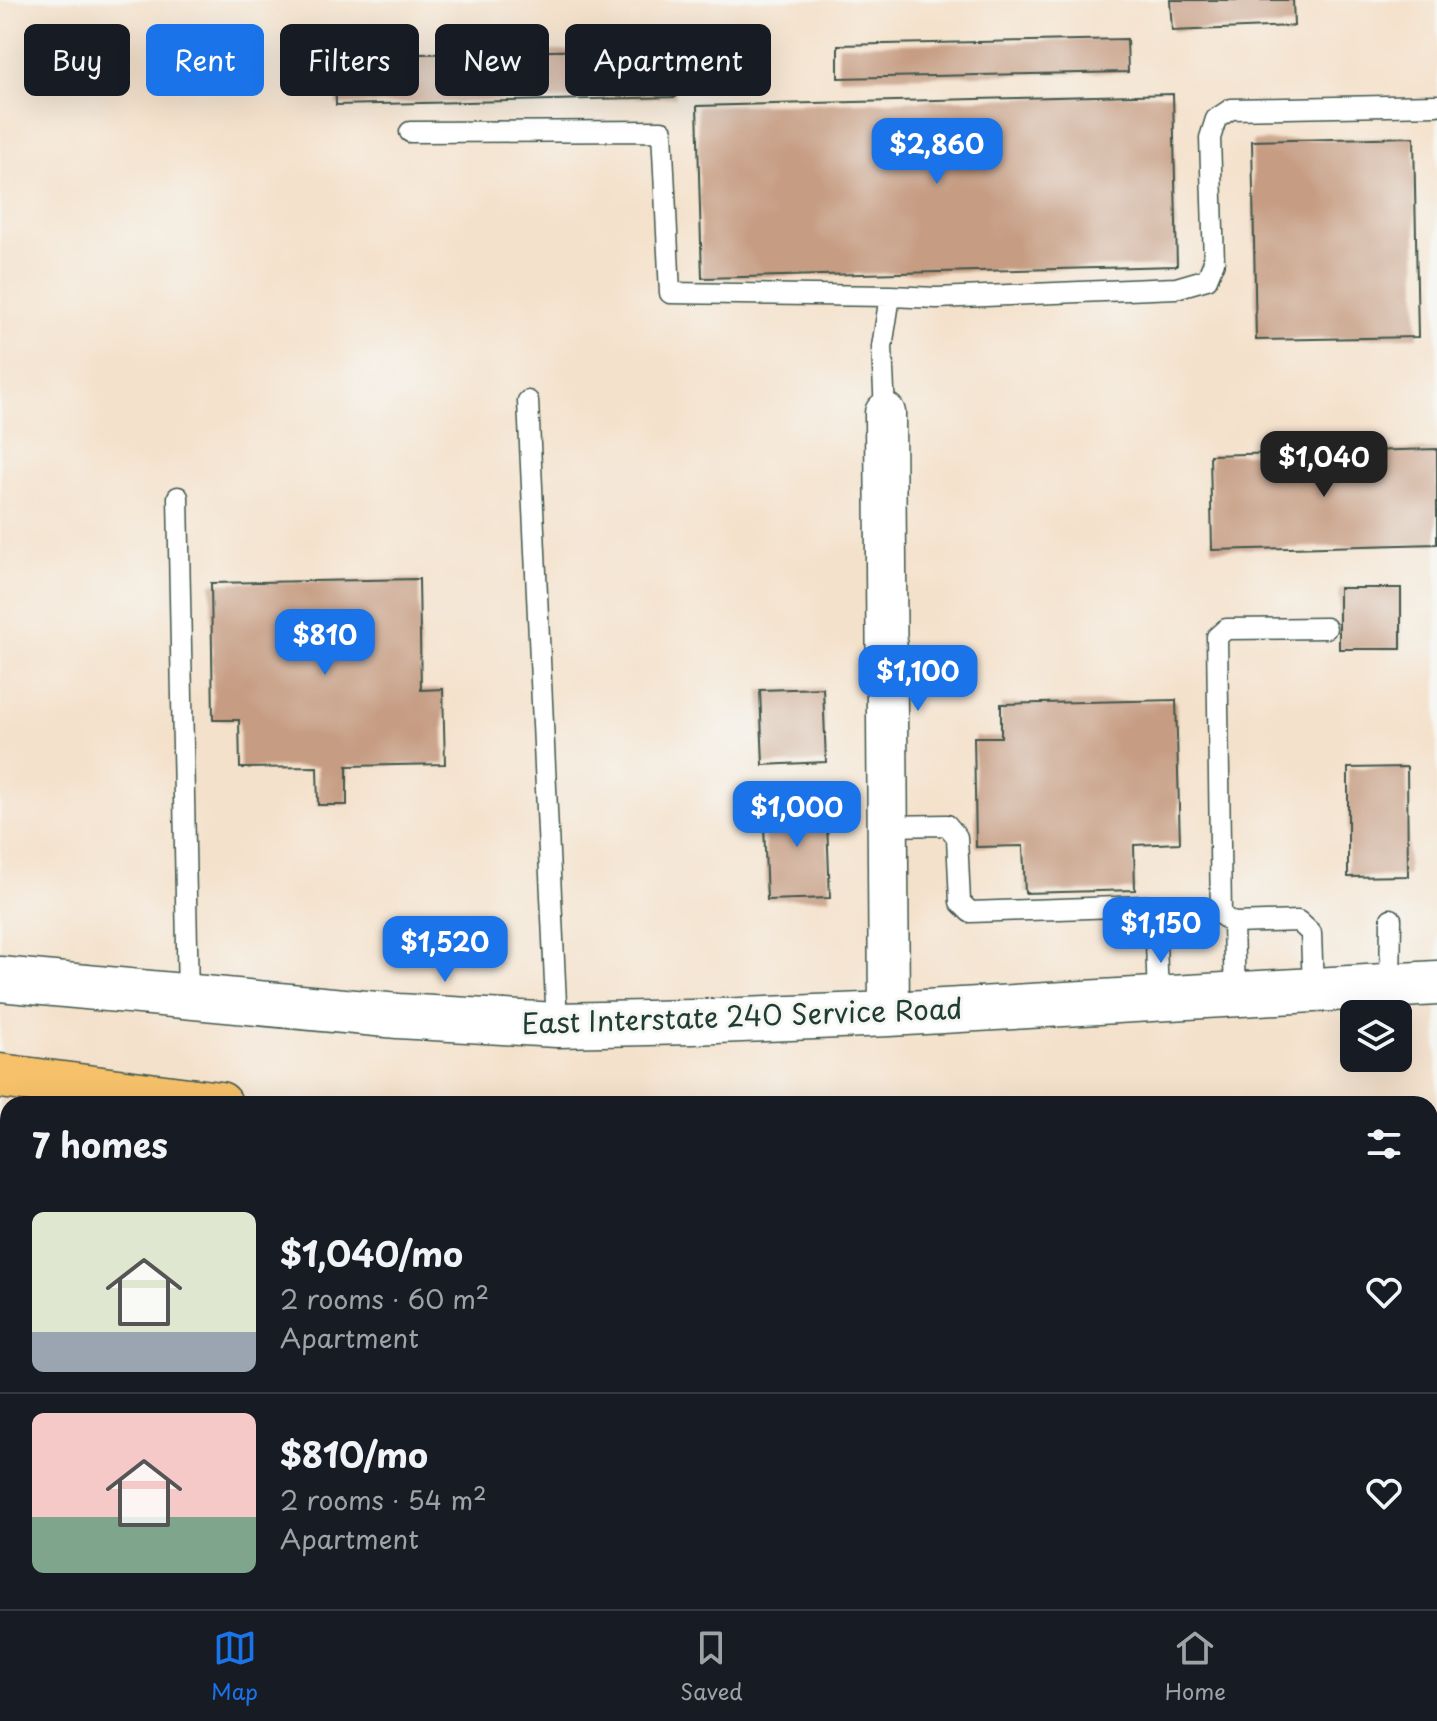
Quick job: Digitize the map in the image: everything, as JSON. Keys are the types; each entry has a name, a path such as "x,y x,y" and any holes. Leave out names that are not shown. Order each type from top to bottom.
{"highway":[{"path":"0,1076 157,1096"}],"street":[{"path":"885,413 889,1014"},
{"name":"East Interstate 240 Service Road","path":"0,979 398,1016 557,1025 889,1014 1437,983"}],"lane":[{"path":"410,132 662,131 670,293 937,298 1176,288 1207,279 1214,262 1210,138 1216,119 1231,109 1437,105"},
{"path":"885,413 882,347 890,296"},
{"path":"528,401 557,1025"},
{"path":"178,497 188,997"},
{"path":"1313,989 1311,933 1298,921 1233,923 1221,915 1217,637 1226,629 1326,628"},
{"path":"887,826 947,825 957,837 960,902 970,912 1147,906 1155,914 1158,999"},
{"path":"1390,986 1391,919"},
{"path":"1233,923 1235,995"}],"building":[{"path":"1170,0 1293,0 1294,26 1172,31"},
{"path":"1127,39 1128,72 838,78 838,45"},
{"path":"549,51 565,51 565,96 676,97 336,105 336,96 419,96 419,54 435,54 435,96 549,96"},
{"path":"1173,94 1177,266 702,278 697,106"},
{"path":"1414,137 1418,337 1256,340 1252,141"},
{"path":"1437,449 1437,544 1212,550 1210,455"},
{"path":"419,579 421,690 443,689 445,764 347,766 347,805 318,805 317,767 240,768 239,720 213,720 211,583"},
{"path":"1339,588 1401,588 1401,649 1339,649"},
{"path":"823,688 826,762 763,765 760,690"},
{"path":"1176,700 1180,843 1134,845 1135,890 1025,893 1023,846 976,847 974,737 1001,737 1001,704"},
{"path":"1407,767 1408,876 1348,877 1348,768"},
{"path":"826,797 830,898 767,900 763,800"}]}
